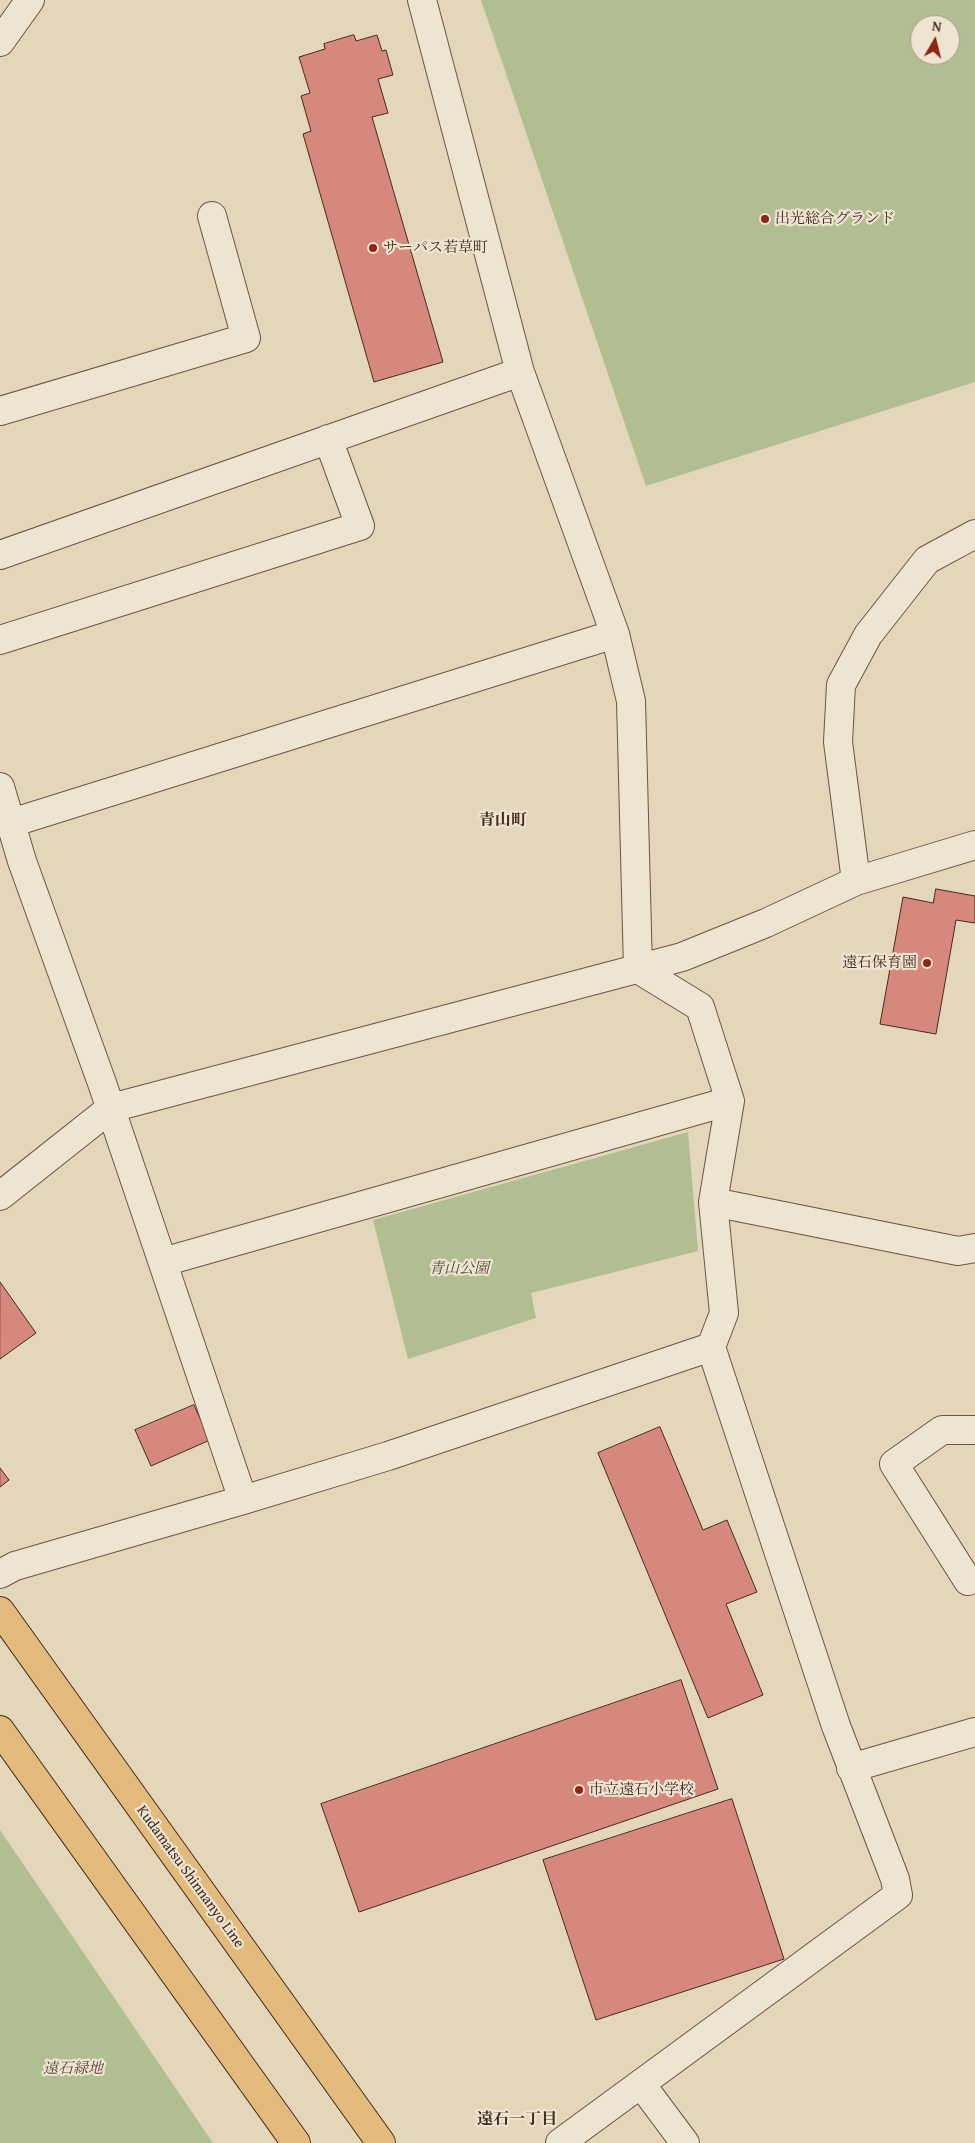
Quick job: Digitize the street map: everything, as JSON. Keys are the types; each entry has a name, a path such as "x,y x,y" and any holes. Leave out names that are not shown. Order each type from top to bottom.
{"main road":[{"name":"Kudamatsu Shinnanyo Line","path":"0,1611 381,2143"},
{"path":"0,1730 296,2143"}],"street":[{"path":"0,42 30,0"},
{"path":"422,0 520,372 615,634 631,701 638,969"},
{"path":"0,411 246,338 212,216"},
{"path":"0,555 520,372"},
{"path":"0,640 360,526 328,439"},
{"path":"856,881 838,742 841,685 868,635 927,560 974,536"},
{"path":"11,823 615,634"},
{"path":"0,788 22,861 111,1108 243,1500"},
{"path":"0,1196 111,1108 682,957 766,923 856,881 975,845"},
{"path":"560,2143 898,1895 896,1879 850,1768 710,1347 724,1313 714,1202 730,1101 700,1007 638,969"},
{"path":"163,1262 730,1101"},
{"path":"714,1202 958,1251 975,1248"},
{"path":"0,1574 15,1566 388,1456 710,1347"},
{"path":"968,1581 894,1464 942,1430 975,1430"},
{"path":"850,1768 975,1732"},
{"path":"641,2084 685,2143"}],"green space":[{"name":"出光総合グランド","path":"481,0 975,0 975,382 646,486"},
{"name":"青山公園","path":"688,1132 698,1251 531,1293 536,1318 408,1359 373,1220"},
{"name":"遠石緑地","path":"0,1830 213,2143 0,2143"}],"building":[{"name":"サーパス若草町","path":"354,35 356,41 377,35 382,51 386,50 393,75 378,79 388,113 372,117 443,362 374,382 303,134 311,131 301,96 310,93 299,57 325,49 324,44"},
{"path":"936,889 975,896 975,923 956,920 936,1034 880,1024 903,897 933,903"},
{"path":"0,1282 36,1333 0,1359"},
{"path":"194,1405 210,1440 151,1466 135,1430"},
{"path":"660,1427 703,1530 727,1520 757,1592 726,1604 763,1695 708,1718 598,1453"},
{"path":"0,1468 9,1480 0,1487"},
{"path":"681,1680 718,1789 359,1912 321,1804"},
{"path":"732,1799 784,1959 596,2020 543,1860"}],"place":[{"name":"出光総合グランド","path":"765,219"},
{"name":"サーパス若草町","path":"373,248"},
{"name":"遠石保育園","path":"927,963"},
{"name":"市立遠石小学校","path":"579,1790"}],"district":[{"name":"青山町","path":"503,821"},
{"name":"遠石一丁目","path":"517,2120"}]}
